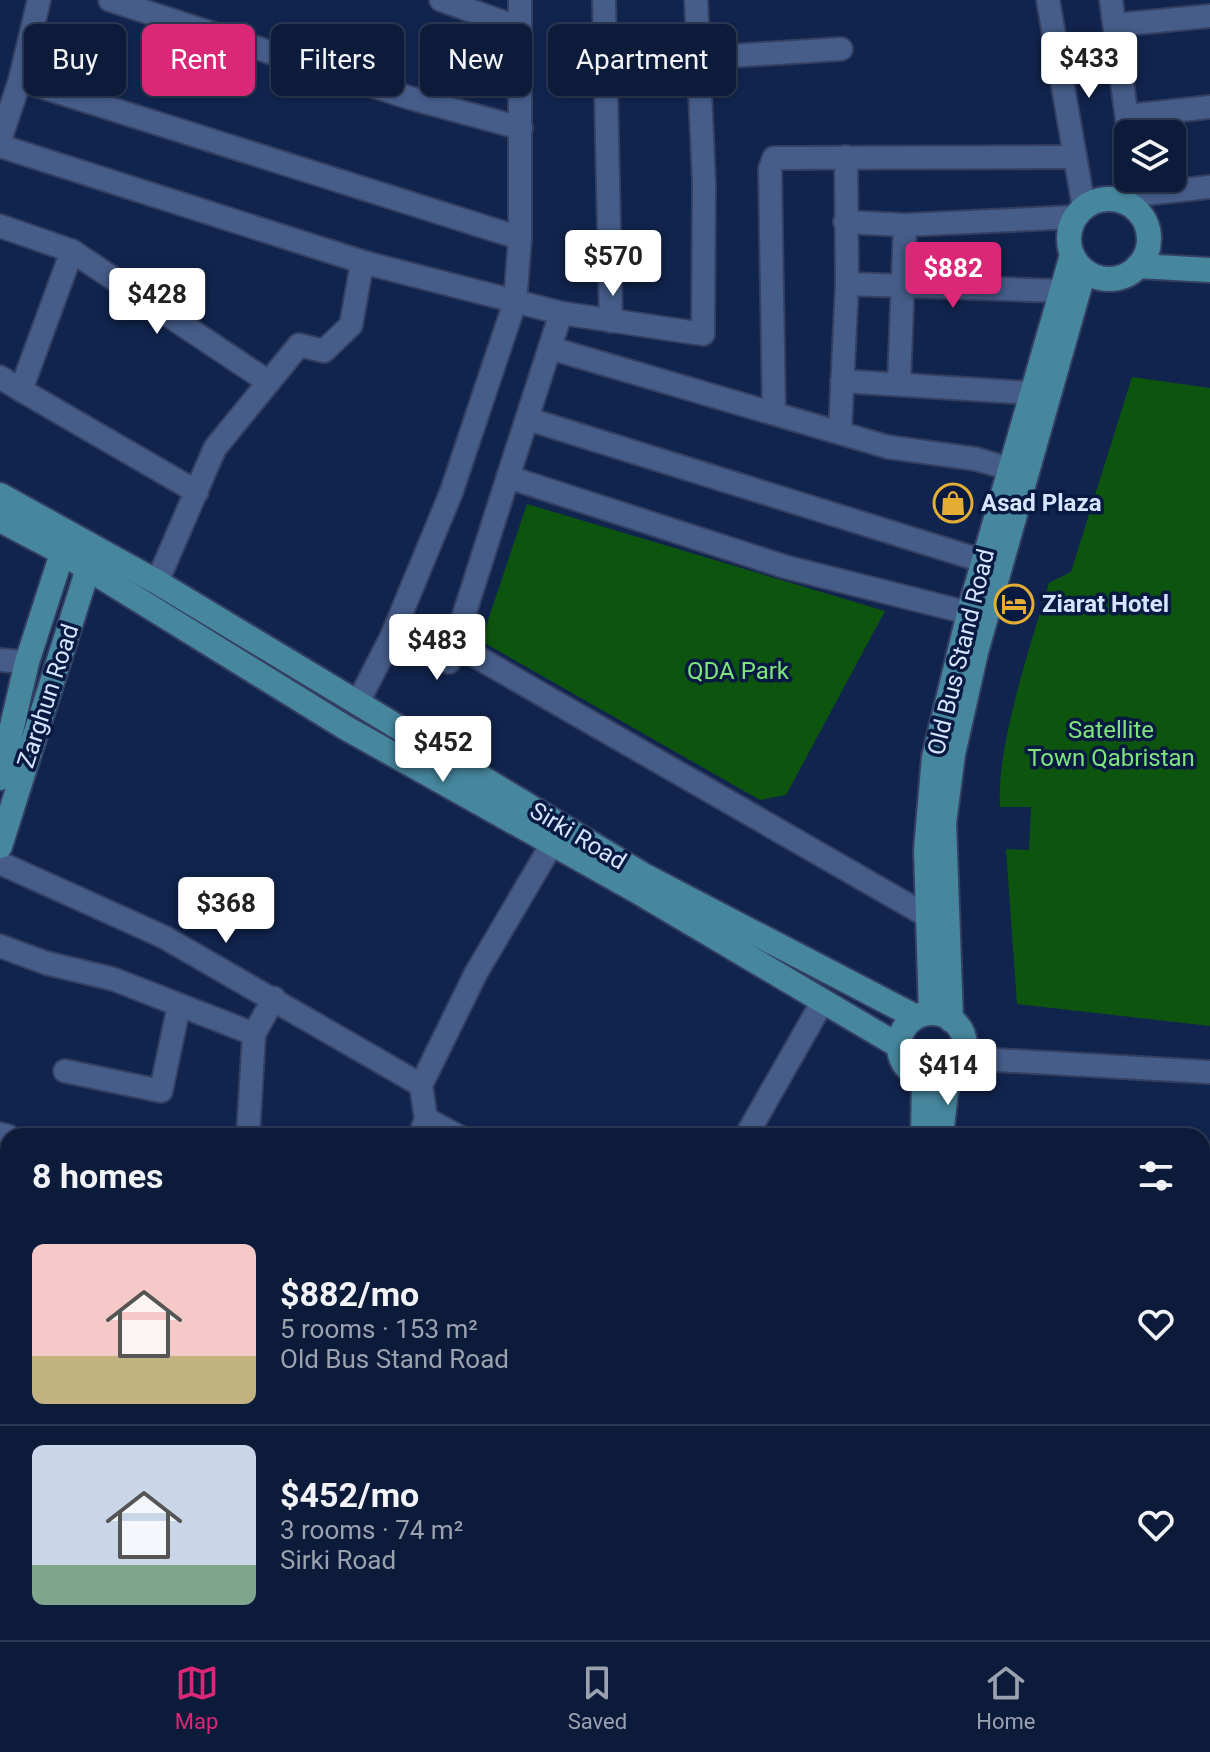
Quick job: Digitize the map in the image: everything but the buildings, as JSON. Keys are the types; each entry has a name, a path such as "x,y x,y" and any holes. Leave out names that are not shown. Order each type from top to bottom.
{"main road":[{"path":"1138,266 1148,244 1148,231 1134,194 1080,213 1069,242 1078,263 1095,277 1118,278 1138,266 1210,270"},
{"name":"Old Bus Stand Road","path":"933,1017 926,850 934,757 969,613 1031,393 1061,291 1078,263"},
{"name":"Old Bus Stand Road","path":"933,1017 944,823 953,754 976,652 1078,263"},
{"name":"Sirki Road","path":"0,495 65,543 346,728 899,1046"},
{"name":"Sirki Road","path":"0,520 65,543"},
{"path":"0,778 27,662 65,543"},
{"name":"Sirki Road","path":"92,558 157,582 645,876 933,1017"},
{"name":"Zarghun Road","path":"0,846 92,558"},
{"path":"926,1128 945,1070 963,1037 933,1017 904,1029 899,1046 906,1066 945,1070"},
{"path":"941,1128 945,1070"}],"street":[{"path":"39,0 20,80 0,143 366,263 561,313 703,334 704,183 700,96"},
{"path":"110,0 410,98 521,128"},
{"path":"441,0 509,24"},
{"path":"520,0 520,24"},
{"path":"604,0 611,321"},
{"path":"696,0 697,24"},
{"path":"845,222 905,225 1080,213 1075,157 1048,0"},
{"path":"1111,0 1127,120"},
{"path":"1115,25 1210,16"},
{"path":"736,56 841,49"},
{"path":"1058,61 1119,52"},
{"path":"20,80 520,238"},
{"path":"357,704 391,638 451,493 515,302 520,238 521,96"},
{"path":"1151,120 1210,107"},
{"path":"840,432 847,284 846,157"},
{"path":"774,413 770,169 774,158 947,160 1075,157"},
{"path":"1134,194 1210,187"},
{"path":"899,384 905,225"},
{"path":"0,226 72,251 267,381"},
{"path":"21,390 72,251"},
{"path":"157,582 215,448 299,345 324,351 351,325 361,269 366,263"},
{"path":"847,284 1061,291"},
{"path":"391,638 449,662 561,313"},
{"path":"550,348 888,447 976,459 1010,469"},
{"path":"0,377 197,492"},
{"path":"842,381 1031,393"},
{"path":"528,419 983,561"},
{"path":"508,477 786,567 969,613"},
{"path":"456,645 929,917"},
{"path":"0,660 27,662"},
{"path":"423,1128 421,1085 476,973 552,844"},
{"path":"0,863 164,937 421,1085"},
{"path":"0,946 46,963 113,979 254,1034"},
{"path":"248,1128 254,1034 274,998"},
{"path":"751,1128 823,1001"},
{"path":"65,1071 161,1091 179,1005"},
{"path":"945,1070 1210,1072"}],"green space":[{"name":"Satellite Town Qabristan","path":"1132,377 1210,388 1210,1026 1017,1004 1006,849 1029,850 1031,807 1000,807 1003,755 1016,695 1049,583 1071,572"},
{"name":"QDA Park","path":"527,504 885,611 786,795 760,800 481,641"}],"place":[{"name":"Asad Plaza","path":"953,503"},
{"name":"Ziarat Hotel","path":"1014,604"}]}
